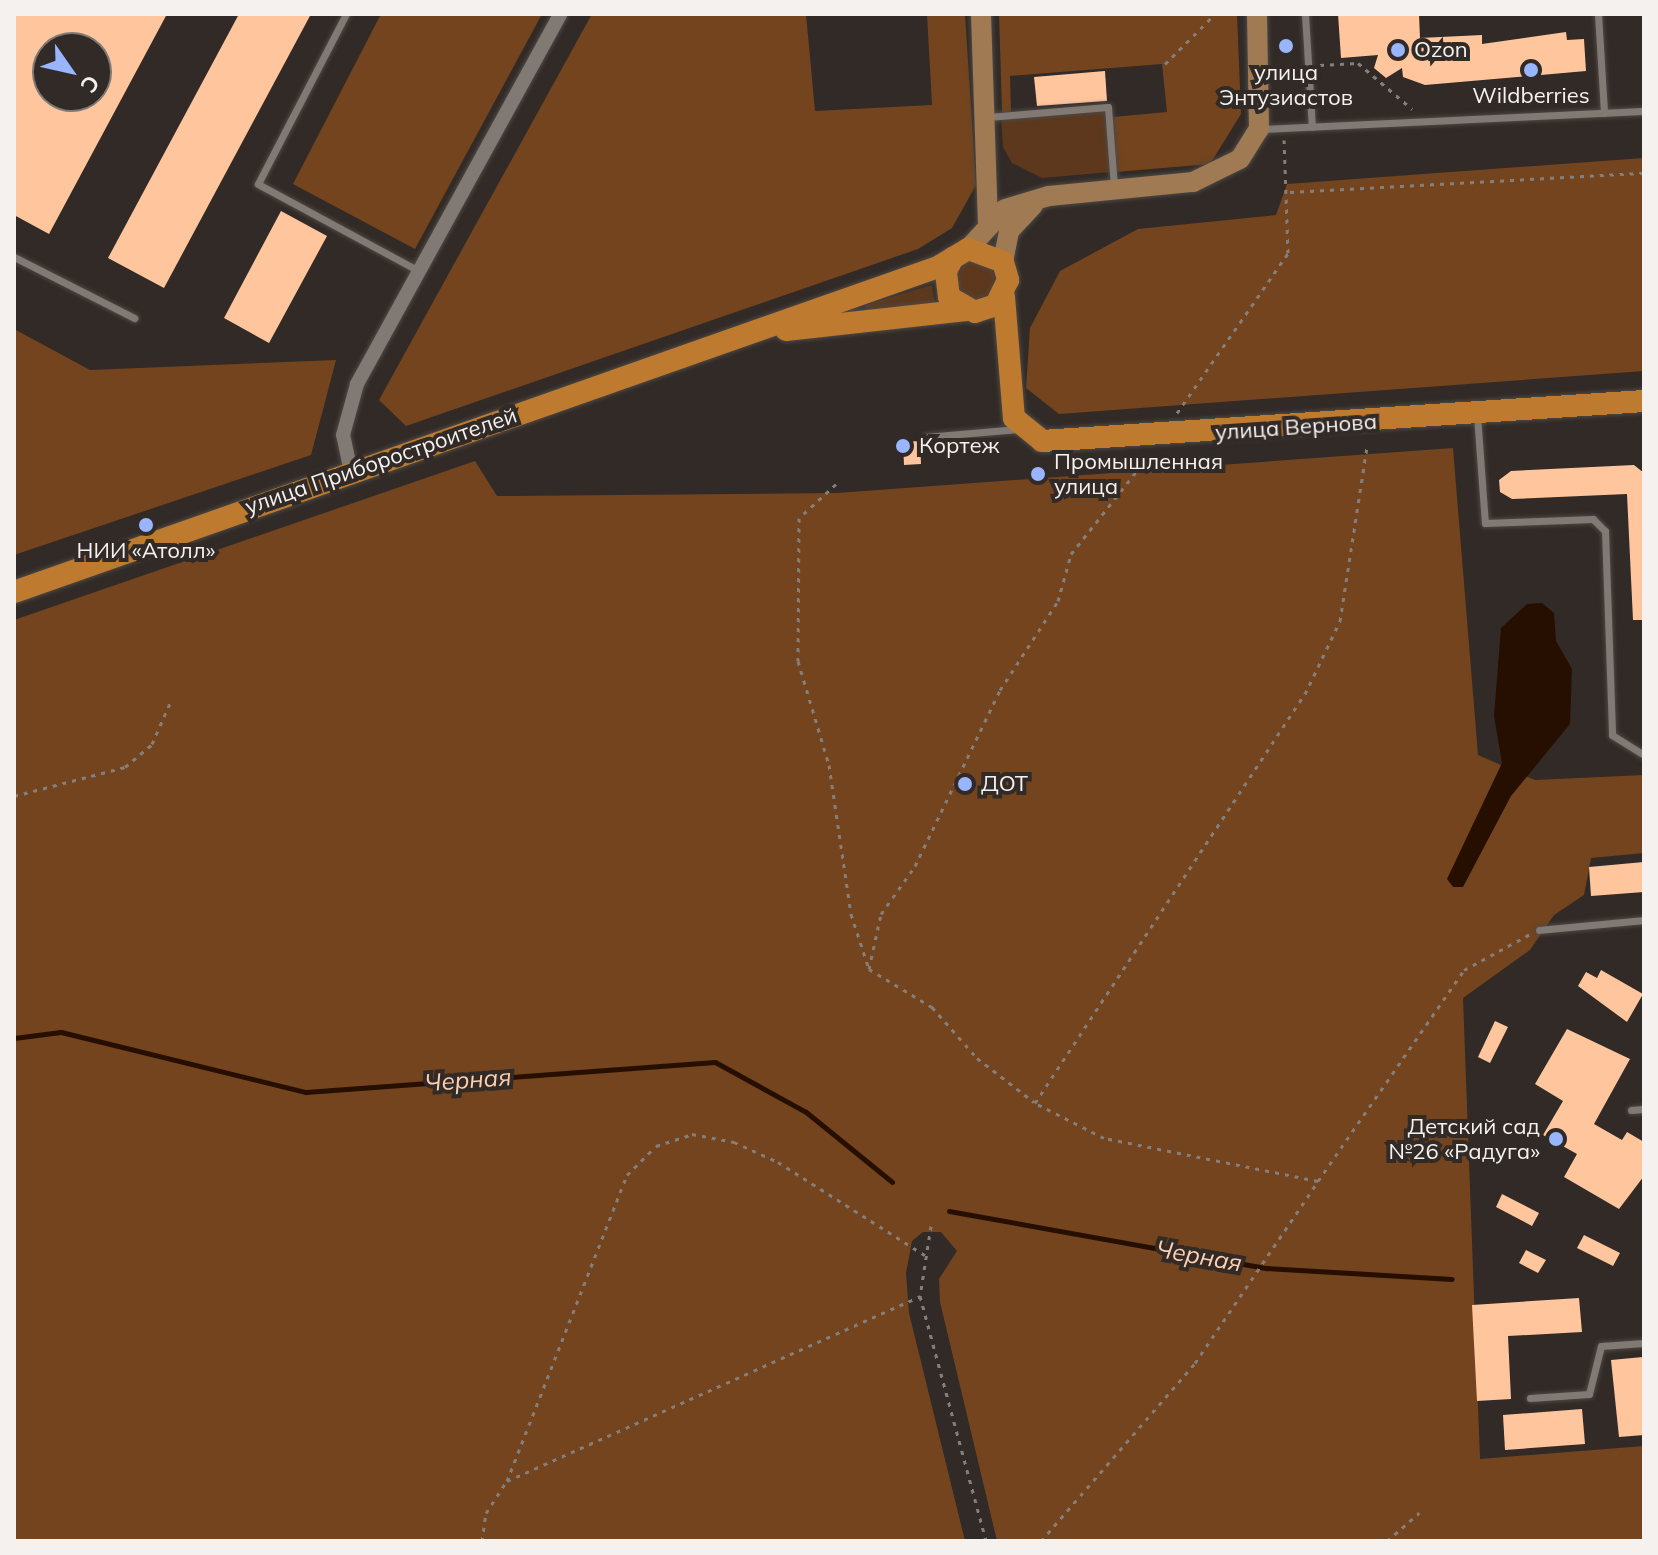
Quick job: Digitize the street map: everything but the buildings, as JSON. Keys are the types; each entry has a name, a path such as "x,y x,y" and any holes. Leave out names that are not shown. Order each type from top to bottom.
{"main road":[{"path":"1005,362 971,311 944,283 960,253 1003,262 1005,362 1020,429"},
{"name":"улица Приборостроителей","path":"14,592 749,334 960,253"},
{"path":"971,311 1004,297"},
{"name":"улица Приборостроителей","path":"749,334 971,311"},
{"name":"улица Вернова","path":"1020,429 1042,441 1477,415 1644,401"}],"street":[{"path":"351,472 345,418 417,270 560,14"},
{"path":"981,14 988,117 988,222"},
{"path":"960,253 988,222 1049,196 1217,175 1240,159 1259,129 1257,14"},
{"path":"1003,262 1017,217 1049,196"}],"lane":[{"path":"346,14 258,184 417,270"},
{"path":"1305,14 1312,127"},
{"path":"1598,14 1604,113"},
{"path":"988,117 1108,107 1114,188"},
{"path":"1259,129 1644,111"},
{"path":"14,257 134,318"},
{"path":"1477,415 1485,523 1593,519 1605,531 1612,735 1644,755"},
{"path":"926,437 1020,429"},
{"path":"1539,930 1644,920"},
{"path":"1631,1110 1644,1109"},
{"path":"1530,1398 1589,1394 1601,1346 1644,1343"}],"path":[{"path":"1165,64 1215,14"},
{"path":"1331,64 1358,63 1426,122"},
{"path":"869,969 881,914 915,866 1000,690 1058,601 1071,554 1162,435 1288,253 1290,192 1283,136"},
{"path":"1290,192 1644,173"},
{"path":"1035,1103 1305,694 1340,621 1367,447"},
{"path":"836,484 799,518 798,661 832,778 851,914 869,969 932,1007 977,1058 1035,1103 1104,1138 1318,1181"},
{"path":"14,796 125,767 152,744 170,703"},
{"path":"1041,1541 1195,1363 1464,970 1539,930"},
{"path":"482,1541 486,1513 507,1481 627,1175 656,1146 692,1134 734,1142 778,1162 926,1256"},
{"path":"931,1226 920,1296 986,1541"},
{"path":"507,1481 920,1296"},
{"path":"1387,1541 1419,1513"}],"shaded area":[{"path":"381,14 542,14 415,249 293,184"},
{"path":"592,14 806,14 815,111 932,105 927,14 965,14 976,185 952,228 918,249 406,426 379,400"},
{"path":"999,14 1237,14 1241,114 1210,164 1116,172 1113,117 1167,112 1162,64 1010,76 1011,112 1002,112"},
{"path":"1105,109 1111,172 1042,178 1012,163 1003,147 1001,117"},
{"path":"1644,158 1644,371 1059,414 1026,388 1030,328 1060,271 1138,229 1276,215 1287,184"},
{"path":"976,261 989,267 995,280 989,293 976,299 963,293 957,280 963,267"},
{"path":"932,285 935,305 866,310 865,305"},
{"path":"14,329 90,370 336,360 311,455 14,555"},
{"path":"1453,448 1478,755 1535,780 1644,775 1644,853 1591,858 1584,895 1554,915 1530,950 1463,998 1480,1459 1644,1446 1644,1541 997,1541 940,1302 939,1279 957,1251 941,1232 923,1232 912,1241 906,1273 909,1313 965,1541 14,1541 14,620 475,461 497,496 837,493"},
{"path":"1542,603 1554,613 1556,641 1572,669 1570,724 1511,796 1463,887 1453,887 1447,879 1502,763 1494,716 1501,628 1527,604"}],"waterway":[{"name":"Черная","path":"14,1038 61,1032 306,1092 715,1062 806,1112 892,1182"},
{"name":"Черная","path":"949,1211 1267,1268 1452,1279"}],"place":[{"name":"улица Энтузиастов","path":"1286,46"},
{"name":"Ozon","path":"1398,50"},
{"name":"Wildberries","path":"1531,70"},
{"name":"Кортеж","path":"903,446"},
{"name":"Промышленная улица","path":"1038,474"},
{"name":"НИИ «Атолл»","path":"146,525"},
{"name":"ДОТ","path":"965,784"},
{"name":"Детский сад №26 «Радуга»","path":"1556,1139"}]}
